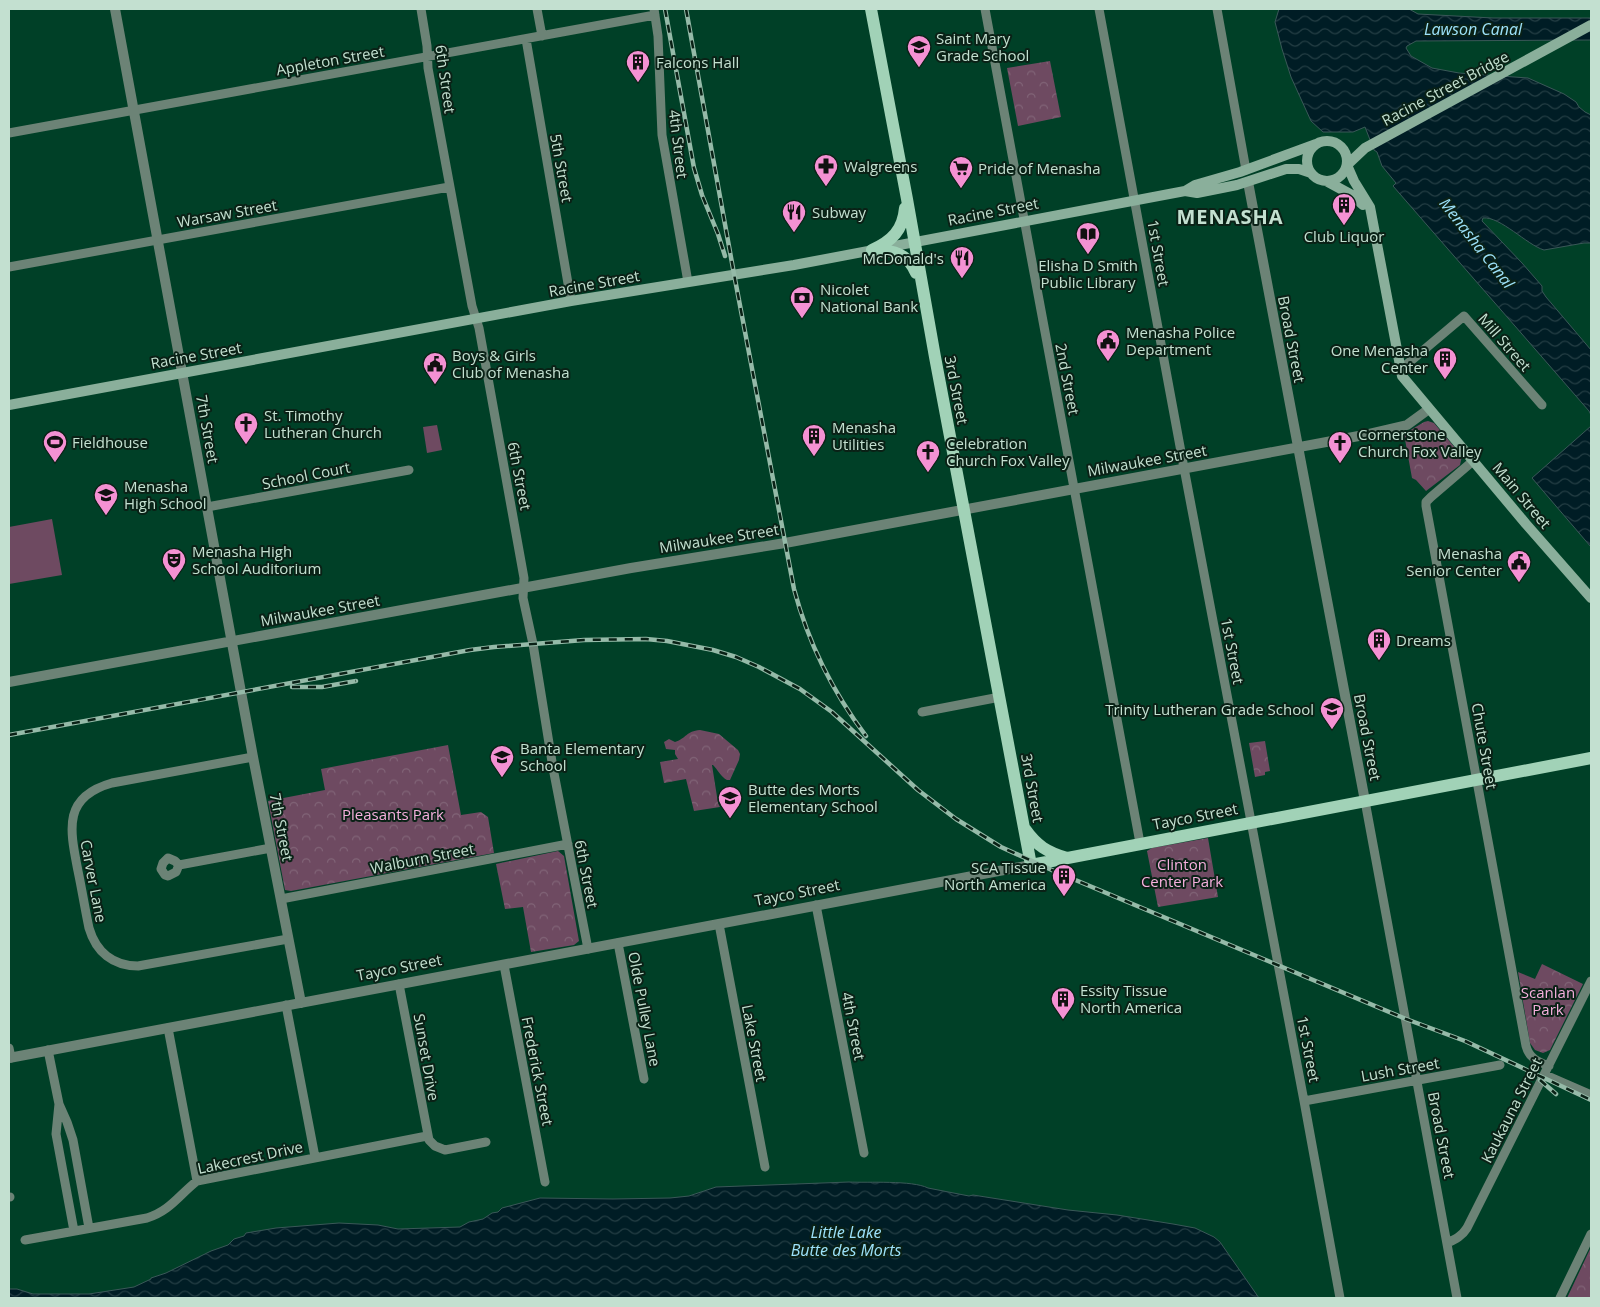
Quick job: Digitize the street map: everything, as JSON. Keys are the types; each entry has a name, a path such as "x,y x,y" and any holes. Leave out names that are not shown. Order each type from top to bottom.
{"main road":[{"name":"3rd Street","path":"871,9 1031,865"},
{"name":"Racine Street Bridge","path":"1364,148 1591,25"},
{"path":"1364,148 1341,147 1329,141 1316,144 1308,154 1308,168 1315,178 1328,182 1357,199 1370,214"},
{"name":"Racine Street","path":"9,405 571,301 872,250 1025,220 1136,201 1185,191 1195,185 1246,170 1316,144"},
{"path":"1328,182 1335,181 1345,172 1347,165 1346,153 1341,147"},
{"path":"1347,165 1364,148"},
{"name":"Main Street","path":"1347,165 1354,181 1370,207 1400,370 1405,381 1591,598"},
{"name":"Racine Street","path":"1185,191 1198,193 1248,182 1286,169 1299,169 1311,174"},
{"path":"872,250 892,239 901,226 904,216 905,190"},
{"path":"872,250 888,251 903,255 912,265 922,290"},
{"name":"Tayco Street","path":"1031,865 1591,758"},
{"path":"1023,826 1038,845 1054,854 1067,858"}],"street":[{"name":"7th Street","path":"115,9 253,757 301,1002"},
{"name":"6th Street","path":"421,9 427,46 428,68 449,187 472,306 479,328 524,578 523,598 588,949"},
{"path":"537,9 542,36"},
{"name":"2nd Street","path":"985,9 1140,844"},
{"name":"1st Street","path":"1099,9 1340,1298"},
{"path":"1217,9 1246,170"},
{"name":"Appleton Street","path":"9,133 526,39 655,12"},
{"name":"4th Street","path":"655,12 658,36 662,135 688,282"},
{"name":"5th Street","path":"526,39 571,301"},
{"name":"Broad Street","path":"1248,182 1457,1298"},
{"name":"Warsaw Street","path":"9,267 449,187"},
{"name":"Mill Street","path":"1400,370 1464,316 1542,405"},
{"name":"Milwaukee Street","path":"9,682 638,567 784,543 1402,427 1429,409"},
{"name":"Chute Street","path":"1473,461 1431,497 1426,504 1526,1046 1531,1056 1547,1070"},
{"name":"School Court","path":"207,507 409,470"},
{"path":"922,712 1000,697"},
{"name":"Carver Lane","path":"253,757 112,783 98,788 81,800 73,817 71,836 92,938 102,954 114,962 128,966 138,966 288,939"},
{"name":"Walburn Street","path":"281,898 568,844"},
{"path":"179,865 271,848"},
{"name":"Tayco Street","path":"9,1055 48,1050 168,1028 1031,865"},
{"name":"4th Street","path":"816,905 864,1153"},
{"name":"Lake Street","path":"719,924 765,1167"},
{"name":"Olde Pulley Lane","path":"618,943 644,1079"},
{"name":"Frederick Street","path":"504,965 545,1182"},
{"name":"Kaukauna Street","path":"1447,1243 1463,1234 1467,1228 1591,981"},
{"name":"Sunset Drive","path":"399,984 427,1136"},
{"path":"286,1005 315,1157"},
{"path":"168,1028 197,1181"},
{"path":"48,1050 59,1104 71,1132 89,1228"},
{"name":"Lush Street","path":"1304,1101 1500,1065"},
{"path":"1547,1070 1591,1095"},
{"path":"59,1104 56,1134 74,1231"},
{"path":"427,1136 435,1146 444,1150 486,1142"},
{"name":"Lakecrest Drive","path":"25,1240 155,1216 170,1206 197,1181 427,1136"},
{"path":"1560,1298 1591,1234"}],"green space":[{"path":"1050,61 1061,117 1018,126 1007,68"},
{"path":"1428,421 1434,423 1462,456 1460,465 1426,491 1412,478 1404,434"},
{"path":"437,425 442,450 427,453 423,427"},
{"path":"52,519 62,575 9,584 9,527"},
{"path":"700,730 719,734 738,750 740,754 730,780 725,779 712,765 720,807 694,811 686,779 664,783 660,762 678,759 675,750 666,749 664,742 669,739 675,742 689,733"},
{"path":"1265,741 1270,771 1265,772 1265,775 1255,777 1249,743"},
{"name":"Pleasants Park","path":"448,745 461,815 481,812 488,817 494,853 291,891 285,890 268,801 325,790 321,769"},
{"name":"Clinton Center Park","path":"1208,838 1218,897 1158,907 1147,851 1152,848"},
{"path":"558,851 564,856 579,941 574,945 531,952 523,907 505,909 496,864"},
{"name":"Scanlan Park","path":"1542,964 1583,984 1550,1050 1543,1053 1535,1050 1530,1043 1518,972 1535,979"},
{"path":"1591,1247 1590,1298 1567,1298"}],"water":[{"path":"1279,9 1409,9 1418,14 1493,18 1591,18 1591,40 1416,41 1406,48 1411,56 1432,68 1459,73 1528,78 1564,94 1591,115 1591,243 1544,250 1497,221 1483,218 1482,221 1542,286 1542,291 1546,297 1591,350 1591,415 1393,186 1396,183 1382,166 1365,127 1353,132 1323,132 1311,121 1291,77 1282,49 1275,22"},
{"path":"1591,426 1591,547 1532,478"},
{"name":"Little Lake Butte des Morts","path":"890,1182 921,1185 969,1196 973,1195 1068,1210 1117,1215 1195,1228 1220,1242 1259,1298 9,1298 9,1289 17,1289 33,1294 89,1294 134,1287 228,1245 234,1239 244,1236 246,1233 276,1228 339,1223 378,1225 398,1229 460,1227 469,1222 483,1219 502,1208 540,1198 670,1198 689,1196 716,1187"}],"railway":[{"path":"665,9 694,168 725,256"},
{"path":"686,9 794,589 806,628 822,666 842,701 866,736"},
{"path":"9,735 494,647 584,640 646,639 713,650 759,667 800,689 832,712 918,790 956,819 1001,847 1406,1019 1465,1041 1591,1100"},
{"path":"292,687 322,687 356,681"},
{"path":"1540,1080 1556,1094"}],"place":[{"name":"Saint Mary Grade School","path":"919,68"},
{"name":"Falcons Hall","path":"638,83"},
{"name":"Walgreens","path":"826,187"},
{"name":"Pride of Menasha","path":"961,189"},
{"name":"Club Liquor","path":"1344,226"},
{"name":"Subway","path":"794,233"},
{"name":"Elisha D Smith Public Library","path":"1088,255"},
{"name":"McDonald's","path":"962,279"},
{"name":"Nicolet National Bank","path":"802,319"},
{"name":"Menasha Police Department","path":"1108,362"},
{"name":"One Menasha Center","path":"1445,380"},
{"name":"Boys & Girls Club of Menasha","path":"435,385"},
{"name":"St. Timothy Lutheran Church","path":"246,445"},
{"name":"Menasha Utilities","path":"814,457"},
{"name":"Fieldhouse","path":"55,463"},
{"name":"Cornerstone Church Fox Valley","path":"1340,464"},
{"name":"Celebration Church Fox Valley","path":"928,473"},
{"name":"Menasha High School","path":"106,516"},
{"name":"Menasha High School Auditorium","path":"174,581"},
{"name":"Menasha Senior Center","path":"1519,583"},
{"name":"Dreams","path":"1379,661"},
{"name":"Trinity Lutheran Grade School","path":"1332,730"},
{"name":"Banta Elementary School","path":"502,778"},
{"name":"Butte des Morts Elementary School","path":"730,819"},
{"name":"SCA Tissue North America","path":"1064,897"},
{"name":"Essity Tissue North America","path":"1063,1020"}],"district":[{"name":"MENASHA","path":"1230,216"}],"water label":[{"name":"Lawson Canal","path":"1473,29"},
{"name":"Menasha Canal","path":"1477,243"}]}
